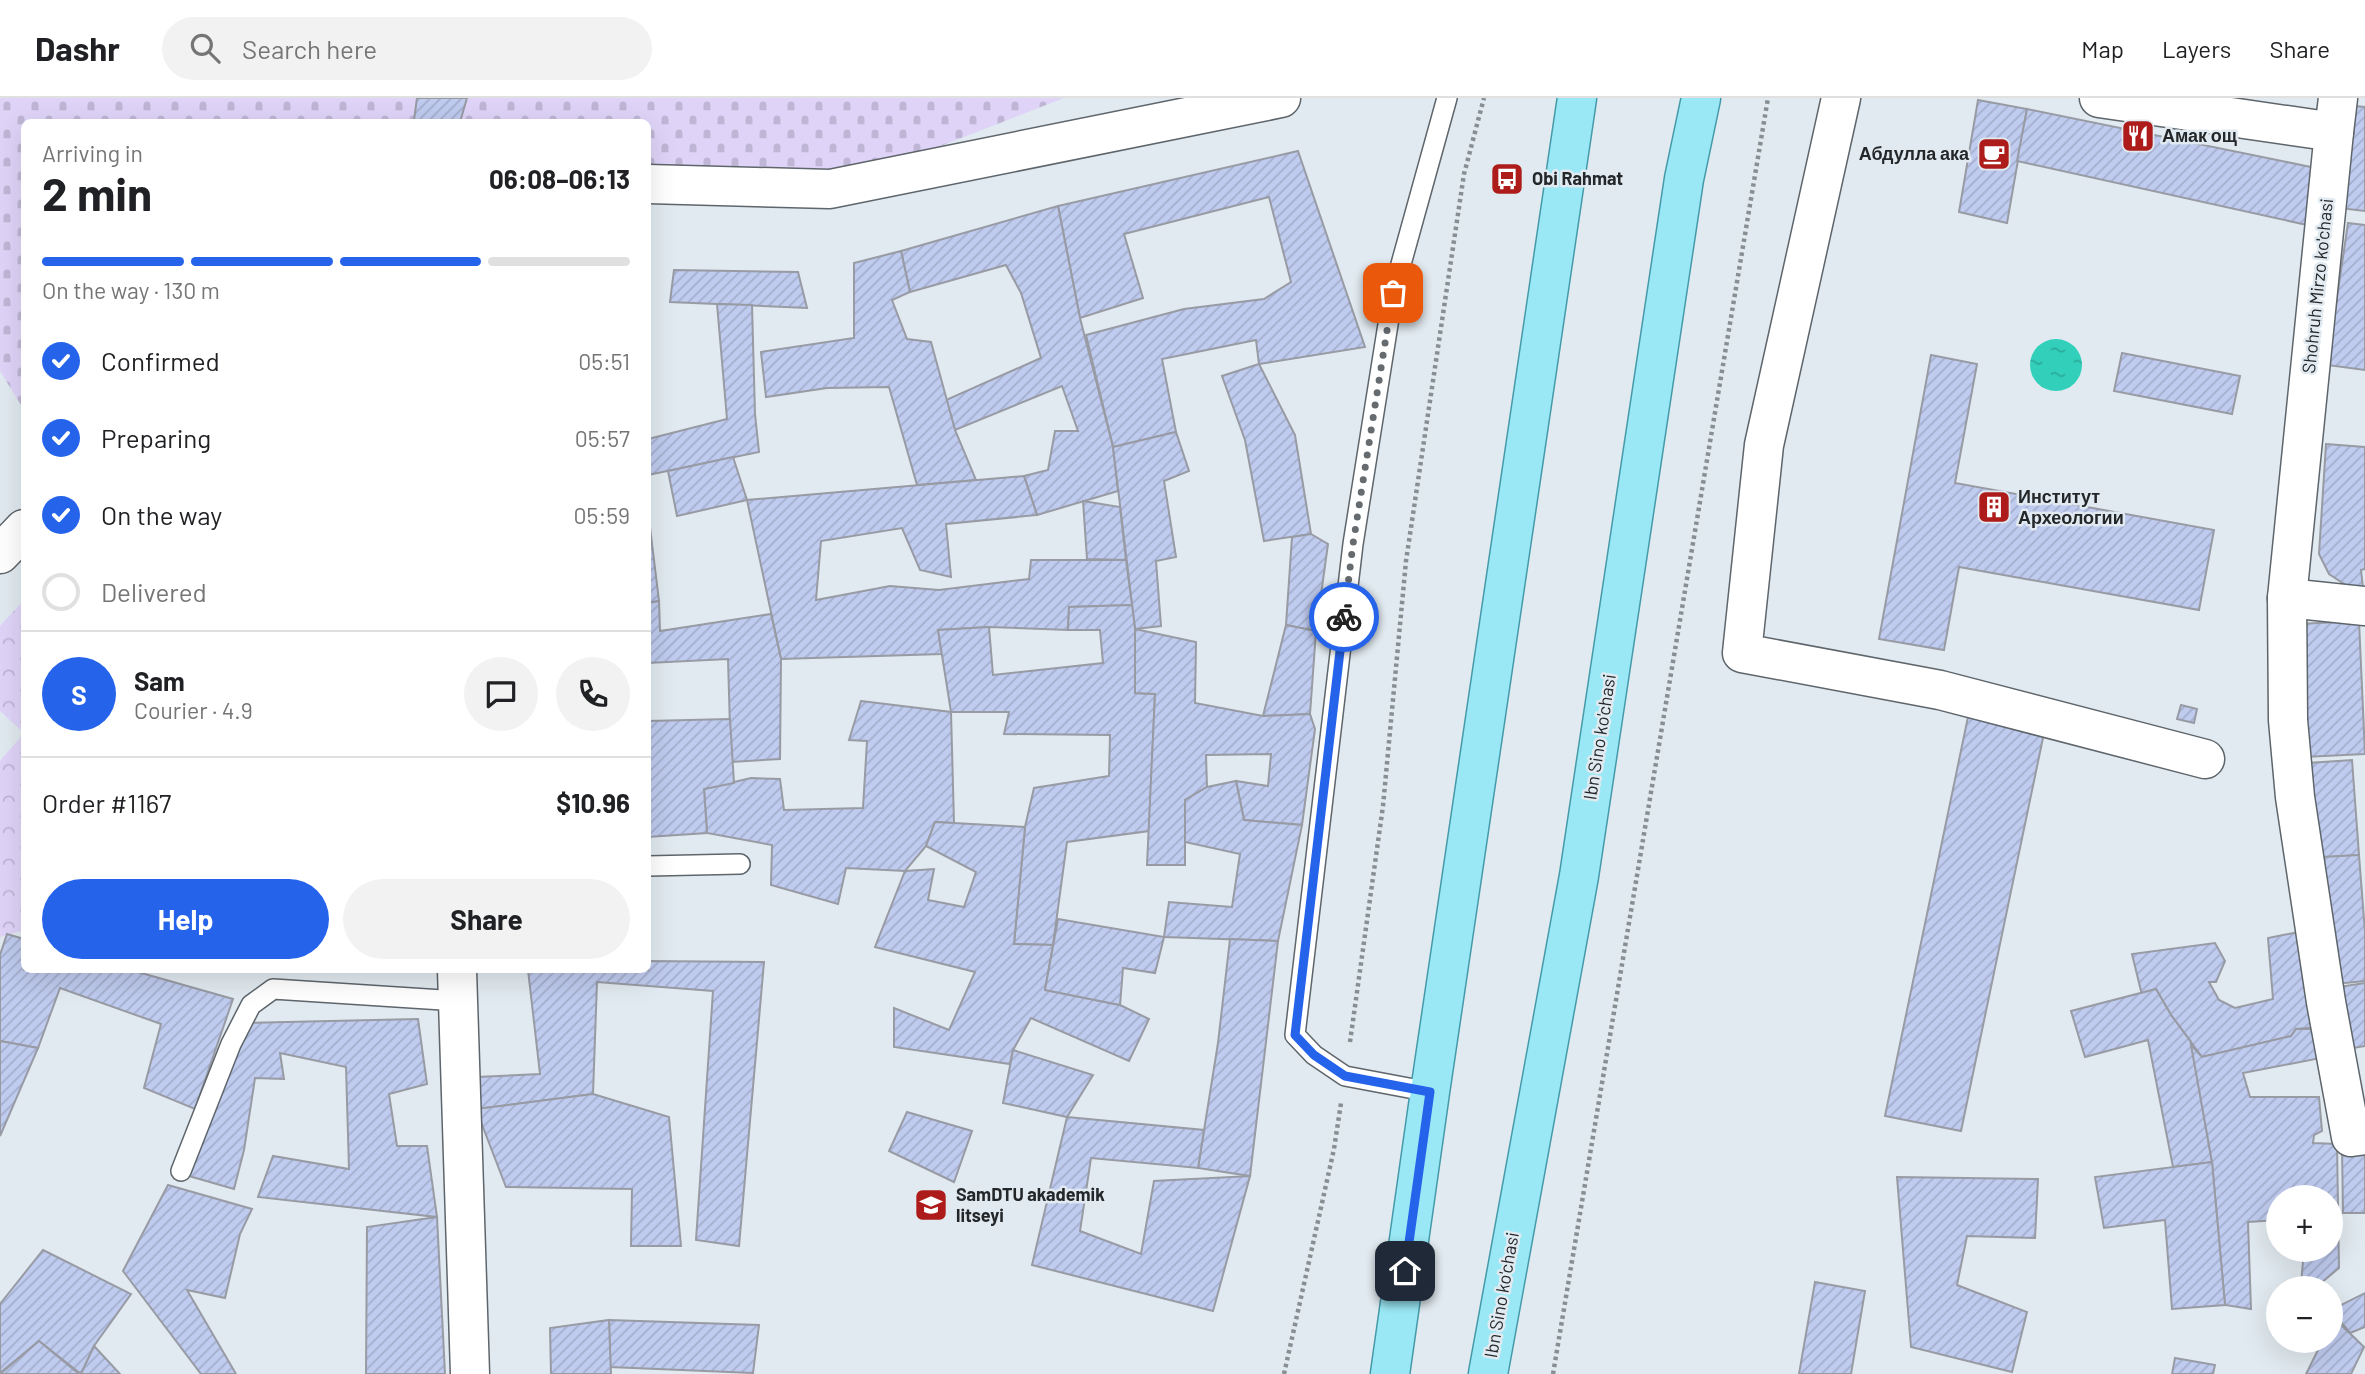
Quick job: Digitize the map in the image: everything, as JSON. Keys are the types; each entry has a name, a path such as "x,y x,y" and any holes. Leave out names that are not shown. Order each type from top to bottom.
{"main road":[{"path":"1390,1374 1577,98"},
{"name":"Ibn Sino ko'chasi","path":"1488,1374 1579,876 1684,179 1701,98"}],"street":[{"path":"651,184 831,189 1281,98"},
{"path":"1841,98 1764,445 1742,653 1940,690 2206,759"},
{"name":"Shohruh Mirzo ko'chasi","path":"2099,98 2336,115 2287,598 2288,720 2295,797 2326,1002 2351,1137 2365,1135"},
{"path":"0,554 21,532"},
{"path":"2287,598 2365,606"},
{"path":"457,985 470,1374"}],"lane":[{"path":"1430,1092 1345,1076 1314,1055 1295,1035 1353,544 1393,293 1447,98"},
{"path":"651,866 740,864"},
{"path":"181,1171 231,1044 251,1005 273,989 457,985"}],"path":[{"path":"1284,1374 1334,1149 1382,806 1406,561 1464,174 1483,98"},
{"path":"1553,1374 1768,98"}],"green space":[{"path":"0,98 1064,98 830,189 651,168 651,119 21,119 21,405 0,371"},
{"path":"21,603 21,730 0,711 0,626"},
{"path":"21,736 21,931 0,937 0,761"}],"water":[{"path":"2056,339 2075,346 2082,365 2075,384 2056,391 2037,384 2030,365 2037,346"}],"building":[{"path":"417,98 467,98 461,119 414,119"},
{"name":"Абдулла ака","path":"1978,100 2027,109 2007,223 1959,212"},
{"path":"2355,106 2365,107 2365,211 2339,208"},
{"path":"2027,109 2316,168 2307,225 2017,161"},
{"path":"1298,151 1365,347 1259,364 1256,340 1162,359 1176,432 1113,447 1086,335 1184,309 1264,299 1291,282 1269,197 1124,234 1143,298 1080,318 1058,206"},
{"path":"1058,206 1080,318 1113,447 1118,491 1037,515 1024,476 1048,470 1055,431 1078,431 1062,386 955,430 946,400 1041,358 1021,293 1006,265 910,292 901,251"},
{"path":"2348,223 2365,225 2365,370 2327,365"},
{"path":"901,251 910,292 892,300 907,339 931,342 955,430 976,480 917,485 889,387 827,388 766,397 761,352 854,338 854,263"},
{"path":"674,270 798,272 807,308 670,302"},
{"path":"717,304 752,305 755,414 759,452 651,474 651,438 727,419"},
{"path":"2122,353 2240,376 2232,414 2114,391"},
{"name":"Институт Археологии","path":"1931,355 1977,364 1955,483 2214,530 2199,610 1959,567 1944,650 1879,639"},
{"path":"1259,364 1295,435 1311,534 1264,541 1245,440 1222,376"},
{"path":"1176,432 1189,471 1164,481 1176,557 1156,561 1161,626 1135,629 1113,447"},
{"path":"2326,444 2365,447 2365,569 2361,570 2364,597 2329,574 2319,554"},
{"path":"733,457 747,500 677,516 668,471"},
{"path":"1024,476 1037,515 946,524 951,577 920,570 902,528 821,541 816,600 890,586 939,590 1029,579 1031,560 1126,560 1132,605 1069,607 1068,630 989,627 938,630 942,654 781,659 747,500"},
{"path":"1083,501 1120,507 1126,560 1087,559"},
{"path":"1311,534 1328,544 1316,631 1286,625 1292,537"},
{"path":"651,536 659,601 651,602"},
{"path":"659,601 660,631 771,614 781,659 780,759 731,762 728,659 651,663 651,602"},
{"path":"1132,605 1135,629 1135,693 1155,694 1149,831 1067,842 1053,945 1014,944 1025,827 1034,788 1109,776 1110,735 1004,734 1009,712 951,712 938,630 989,627 993,675 1103,663 1100,630 1068,630 1069,607"},
{"path":"2359,621 2365,754 2305,757 2299,624"},
{"path":"1286,625 1316,631 1310,714 1263,716"},
{"path":"1135,629 1196,642 1195,703 1263,716 1310,714 1315,729 1302,825 1244,820 1236,781 1268,786 1271,754 1206,755 1207,787 1185,800 1185,865 1147,865 1155,694 1135,693"},
{"path":"861,701 951,712 954,823 935,822 926,846 905,871 846,868 838,904 771,885 772,845 707,833 704,789 751,778 780,779 784,810 863,808 867,741 849,740"},
{"path":"2181,705 2197,709 2194,723 2177,719"},
{"path":"1968,717 2044,733 1961,1131 1885,1116"},
{"path":"730,719 734,783 704,789 707,833 651,837 651,721"},
{"path":"2352,760 2359,855 2315,858 2308,763"},
{"path":"1236,781 1244,820 1302,825 1278,941 1164,937 1169,902 1232,907 1240,854 1185,842 1185,800 1207,787"},
{"path":"935,822 1025,827 1014,944 1053,945 1045,990 1120,1005 1149,1019 1129,1061 1031,1018 1013,1050 1010,1064 894,1047 894,1008 949,1030 975,972 875,947 905,871 934,869 928,900 964,907 976,872 926,846"},
{"path":"2359,855 2365,932 2365,981 2336,984 2322,857"},
{"path":"1058,919 1164,937 1155,973 1123,968 1120,1005 1045,990"},
{"path":"2309,930 2319,1027 2296,1029 2291,1036 2202,1057 2171,1015 2156,989 2142,995 2132,954 2215,943 2225,961 2216,982 2209,982 2219,1000 2235,1008 2273,999 2268,938"},
{"path":"7,934 21,938 21,973 142,973 233,999 195,1109 144,1088 161,1024 60,988 38,1048 0,1041 0,955"},
{"path":"1230,939 1278,941 1250,1176 1198,1168 1218,1043"},
{"path":"651,961 764,962 739,1246 696,1240 713,991 597,982 593,1094 476,1109 477,1077 540,1074 528,973 651,973"},
{"path":"2365,983 2365,1046 2347,1049 2338,987"},
{"path":"2156,989 2191,1042 2212,1162 2173,1167 2148,1040 2085,1057 2071,1011"},
{"path":"418,1019 427,1084 389,1094 397,1146 427,1146 437,1217 258,1197 273,1156 349,1169 346,1067 280,1053 284,1079 255,1078 244,1150 234,1189 189,1176 247,1023"},
{"path":"2296,1029 2325,1029 2326,1057 2243,1073 2250,1097 2319,1097 2322,1131 2314,1135 2313,1143 2337,1144 2338,1185 2266,1185 2266,1221 2248,1222 2251,1309 2225,1305 2212,1162 2191,1045 2202,1057 2291,1036"},
{"path":"0,1041 38,1048 0,1136"},
{"path":"1013,1050 1093,1075 1067,1117 1003,1103"},
{"path":"593,1094 669,1117 681,1246 631,1246 632,1189 506,1187 476,1109"},
{"path":"907,1112 972,1131 954,1182 889,1151"},
{"path":"1067,1117 1204,1130 1198,1168 1091,1158 1080,1231 1141,1254 1154,1181 1250,1176 1213,1311 1032,1265"},
{"path":"2342,1149 2365,1149 2365,1213 2343,1213"},
{"path":"2212,1162 2225,1305 2172,1309 2165,1220 2104,1228 2095,1177"},
{"path":"1897,1177 2038,1179 2035,1238 1967,1236 1957,1285 2027,1312 2012,1372 1911,1347"},
{"path":"168,1185 252,1209 240,1234 225,1298 187,1290 236,1374 201,1374 123,1271"},
{"path":"437,1217 445,1374 366,1374 367,1227"},
{"path":"43,1250 131,1294 94,1346 81,1374 39,1341 0,1373 0,1304"},
{"path":"2303,1262 2339,1262 2339,1268 2329,1276 2302,1276"},
{"path":"1815,1282 1865,1291 1851,1374 1799,1374"},
{"path":"2365,1293 2365,1327 2350,1333 2343,1325 2343,1304"},
{"path":"609,1320 759,1325 753,1373 610,1367"},
{"path":"609,1320 611,1374 551,1374 550,1328"},
{"path":"2343,1327 2364,1347 2351,1374 2306,1374 2316,1353 2343,1353"},
{"path":"39,1341 79,1374 0,1374"},
{"path":"94,1346 120,1374 81,1374"},
{"path":"2175,1358 2215,1365 2213,1374 2172,1374"}],"way so far":[{"path":"1344,617 1393,293"}],"place":[{"name":"Амак ощ","path":"2138,136"},
{"name":"Абдулла ака","path":"1994,154"},
{"name":"Obi Rahmat","path":"1507,179"},
{"name":"Институт Археологии","path":"1994,507"},
{"name":"SamDTU akademik litseyi","path":"931,1205"}],"route":[{"path":"1344,617 1295,1035 1314,1055 1345,1076 1430,1092 1405,1271"}]}
